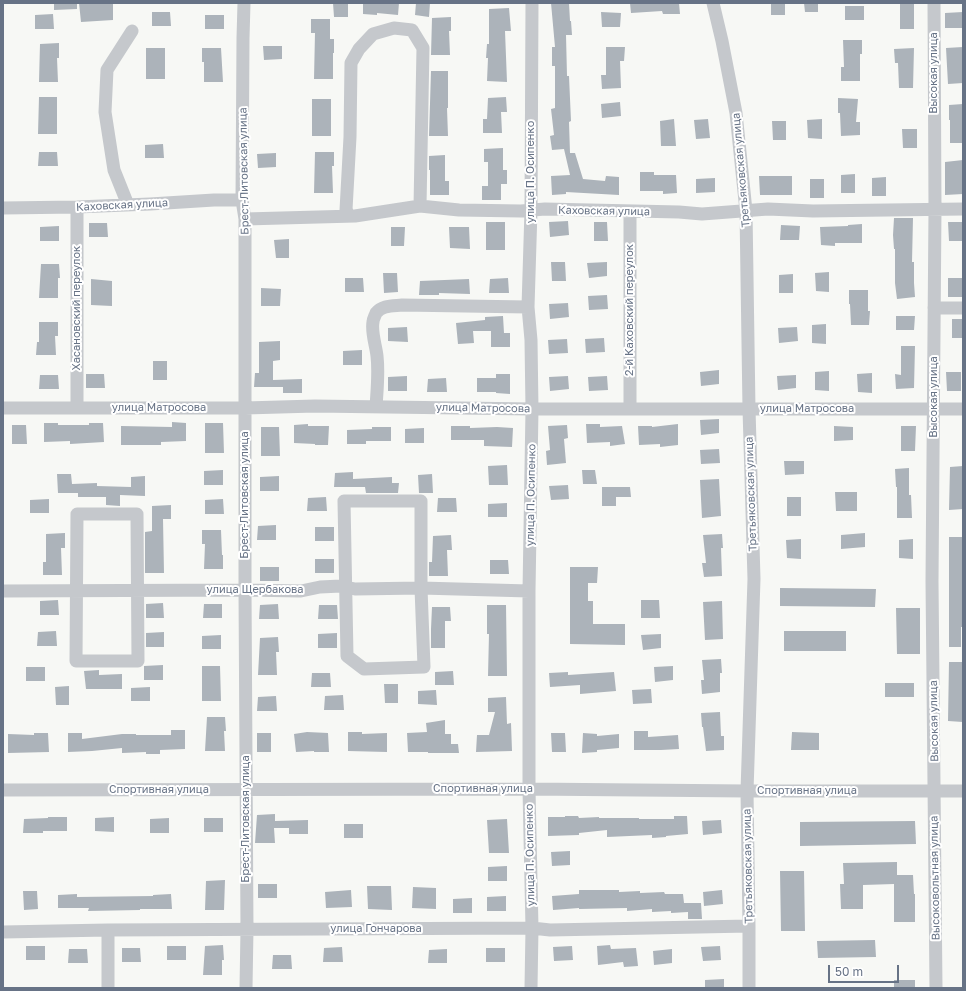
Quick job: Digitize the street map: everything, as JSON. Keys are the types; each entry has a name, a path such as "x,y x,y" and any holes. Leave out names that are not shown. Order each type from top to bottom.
{"street":[{"name":"Брест-Литовская улица","path":"244,3 242,38 242,200 245,219 244,408 246,988"},
{"name":"улица П. Осипенко","path":"531,988 532,928 529,789 532,408 531,340 528,307 531,210 532,3"},
{"name":"Третьяковская улица","path":"713,3 736,113 746,211 749,410 754,579 747,791 749,988"},
{"name":"Высокая улица","path":"934,3 935,209 932,581 934,791"},
{"path":"350,216 346,210 350,137 351,63 359,49 373,34 394,28 412,30 423,48 420,206"},
{"path":"128,205 114,170 105,112 107,70 132,31"},
{"name":"Каховская улица","path":"3,208 77,207 242,200"},
{"name":"Каховская улица","path":"245,219 350,216 420,206 459,210 521,211 545,209 679,212 702,214 718,214 768,209 813,211 963,210"},
{"name":"Хасановский переулок","path":"77,207 77,408"},
{"name":"2-й Каховский переулок","path":"630,211 630,409"},
{"path":"376,407 377,358 373,322 376,314 385,306 528,307"},
{"path":"934,308 963,308"},
{"name":"улица Матросова","path":"3,408 244,408 315,406 749,410 963,409"},
{"path":"344,501 421,501 421,588 424,667 364,669 347,656 344,501"},
{"path":"77,514 137,514 137,591 138,662 76,661 77,514"},
{"name":"улица Щербакова","path":"3,591 301,591 320,587 341,586 355,589 421,588 530,591"},
{"name":"Спортивная улица","path":"3,790 529,789 963,791"},
{"name":"Высоковольтная улица","path":"934,791 936,988"},
{"name":"улица Гончарова","path":"3,932 108,930 532,928 550,930 749,926"},
{"path":"108,930 108,988"}],"building":[{"path":"54,3 77,3 77,9 54,10"},
{"path":"79,3 113,3 113,20 81,22"},
{"path":"333,3 348,3 348,17 334,17"},
{"path":"363,3 399,3 398,15 377,13 377,15 363,14"},
{"path":"416,3 430,3 429,17 415,15"},
{"path":"551,3 569,3 572,35 566,35 567,76 569,76 571,121 569,122 570,153 575,153 583,179 605,181 606,176 619,177 619,195 566,192 566,194 552,195 551,176 570,175 564,149 552,150 550,136 554,135 551,109 555,108 555,66 552,66 552,47 555,47"},
{"path":"630,3 679,3 680,14 663,14 662,11 631,13"},
{"path":"771,3 785,3 785,15 771,15"},
{"path":"804,3 818,3 818,12 805,12"},
{"path":"900,3 914,3 914,29 900,29"},
{"path":"845,6 864,6 864,20 845,20"},
{"path":"509,8 511,31 505,31 507,82 487,81 488,58 486,58 487,44 489,44 489,9"},
{"path":"152,12 170,12 171,26 152,26"},
{"path":"601,12 621,13 620,27 602,27"},
{"path":"963,12 963,28 945,28 945,13"},
{"path":"53,14 54,29 35,29 35,15"},
{"path":"205,15 224,15 224,29 205,29"},
{"path":"451,17 451,31 449,31 450,55 431,55 432,18"},
{"path":"311,19 330,19 330,39 334,39 333,79 314,79 315,33 311,33"},
{"path":"843,40 862,40 862,54 860,54 860,81 841,81 841,67 844,67"},
{"path":"59,43 59,58 57,58 58,82 39,82 40,44"},
{"path":"263,46 282,46 282,59 264,60"},
{"path":"606,47 625,47 624,61 620,61 621,88 602,89 601,75 606,75"},
{"path":"963,47 963,83 948,84 946,48"},
{"path":"146,48 165,48 165,79 146,79"},
{"path":"202,48 221,48 223,82 204,82"},
{"path":"914,48 913,88 899,88 898,63 895,63 894,49"},
{"path":"431,71 448,71 448,136 429,136"},
{"path":"39,97 57,97 57,134 38,134"},
{"path":"506,97 507,112 501,112 502,133 483,133 483,119 487,119 488,98"},
{"path":"838,98 858,99 856,122 860,122 860,135 841,136"},
{"path":"312,99 331,99 331,136 312,136"},
{"path":"620,102 621,116 602,118 601,104"},
{"path":"963,104 963,143 950,143 949,105"},
{"path":"674,119 676,146 661,146 660,121"},
{"path":"708,119 710,138 696,139 694,120"},
{"path":"822,119 822,139 808,138 807,120"},
{"path":"772,121 786,121 786,140 773,140"},
{"path":"902,129 917,129 917,148 903,148"},
{"path":"163,144 164,158 145,158 145,145"},
{"path":"503,148 503,170 507,170 507,184 501,184 501,200 482,200 482,186 488,186 488,162 484,162 484,149"},
{"path":"39,152 57,152 58,166 38,166"},
{"path":"315,152 334,152 334,166 332,166 333,193 314,193"},
{"path":"276,153 276,167 258,168 257,154"},
{"path":"445,155 445,181 449,181 449,195 430,195 429,156"},
{"path":"963,160 963,194 945,195 945,162"},
{"path":"640,172 654,172 654,175 676,175 677,193 663,194 663,191 640,191"},
{"path":"855,174 855,193 841,193 841,175"},
{"path":"759,176 792,176 792,195 760,195"},
{"path":"886,177 886,196 872,196 872,178"},
{"path":"715,178 715,192 696,193 696,179"},
{"path":"810,179 824,179 824,198 810,198"},
{"path":"894,218 913,218 912,262 914,262 915,297 897,299 893,235"},
{"path":"568,221 569,235 550,237 549,222"},
{"path":"486,222 505,222 505,250 486,250"},
{"path":"594,222 607,222 608,241 594,241"},
{"path":"948,222 963,222 963,241 949,241"},
{"path":"89,223 107,223 108,237 89,237"},
{"path":"862,224 862,243 835,243 835,246 821,245 820,227"},
{"path":"781,225 800,226 799,240 780,240"},
{"path":"59,226 59,241 40,241 40,227"},
{"path":"391,227 405,227 404,246 391,246"},
{"path":"449,227 469,227 470,249 450,248"},
{"path":"289,239 289,258 276,258 274,240"},
{"path":"551,262 565,262 566,281 552,281"},
{"path":"607,262 607,276 589,278 587,263"},
{"path":"41,264 59,264 60,278 58,278 58,298 39,298"},
{"path":"829,272 829,292 816,291 815,273"},
{"path":"383,273 397,273 398,292 384,293"},
{"path":"793,274 793,293 779,293 779,275"},
{"path":"345,278 363,278 364,292 345,292"},
{"path":"508,278 509,293 489,293 490,279"},
{"path":"948,278 962,278 962,297 948,297"},
{"path":"91,279 112,281 112,306 91,305"},
{"path":"469,279 470,294 439,293 439,295 419,295 420,281"},
{"path":"261,288 281,289 280,306 261,306"},
{"path":"849,290 868,290 868,311 870,311 869,325 851,325"},
{"path":"607,295 608,309 589,310 588,296"},
{"path":"568,303 569,317 550,319 549,304"},
{"path":"503,316 504,333 510,333 510,347 491,347 491,331 473,331 474,343 458,344 456,323 485,320 485,317"},
{"path":"896,316 915,316 914,330 896,330"},
{"path":"952,319 963,319 963,338 952,338"},
{"path":"39,322 58,322 58,336 55,336 56,355 36,355 37,342 39,342"},
{"path":"826,324 826,344 812,343 812,325"},
{"path":"407,327 408,342 388,341 388,328"},
{"path":"797,327 798,341 779,343 778,328"},
{"path":"604,338 605,352 586,353 585,339"},
{"path":"567,339 568,353 549,354 548,340"},
{"path":"280,341 280,360 273,361 273,380 302,379 302,393 283,393 283,387 254,387 255,373 259,373 259,342"},
{"path":"901,346 915,346 914,388 896,389 895,374 901,375"},
{"path":"362,350 362,365 343,365 343,351"},
{"path":"153,361 167,361 167,380 153,380"},
{"path":"719,370 719,384 701,386 700,372"},
{"path":"829,371 829,391 815,390 815,372"},
{"path":"946,372 961,372 961,391 947,391"},
{"path":"872,373 872,393 858,392 857,374"},
{"path":"86,374 104,374 105,388 86,388"},
{"path":"496,374 510,374 510,394 477,392 477,378 496,378"},
{"path":"40,375 58,375 59,389 39,389"},
{"path":"796,375 796,388 778,390 777,376"},
{"path":"407,376 407,391 388,391 388,377"},
{"path":"568,376 569,389 550,391 549,377"},
{"path":"607,376 608,390 589,391 588,377"},
{"path":"446,378 447,392 427,392 428,379"},
{"path":"719,419 719,433 701,435 700,420"},
{"path":"172,422 186,423 186,441 161,442 161,445 121,445 121,426 172,427"},
{"path":"44,423 58,423 58,425 89,425 89,423 103,423 104,442 70,444 70,441 44,442"},
{"path":"205,423 223,423 224,453 205,453"},
{"path":"308,424 308,426 329,426 328,445 294,443 294,425"},
{"path":"586,424 600,424 600,427 622,426 625,444 610,446 610,442 587,443"},
{"path":"678,424 678,445 660,447 660,444 639,445 638,426 652,427"},
{"path":"12,425 26,425 27,444 12,444"},
{"path":"567,425 568,438 564,439 566,463 547,465 546,451 550,450 548,426"},
{"path":"451,426 470,426 470,428 513,428 512,447 484,446 484,440 451,440"},
{"path":"834,426 853,427 853,440 834,441"},
{"path":"901,426 916,426 915,451 901,451"},
{"path":"261,427 279,427 280,456 261,456"},
{"path":"372,427 391,427 391,441 366,441 366,444 347,444 347,430 372,429"},
{"path":"424,428 424,443 405,443 405,429"},
{"path":"719,449 720,463 701,464 700,450"},
{"path":"784,461 804,461 804,474 785,475"},
{"path":"507,465 508,485 489,485 488,466"},
{"path":"963,466 963,509 949,510 950,467"},
{"path":"909,468 909,495 911,495 912,518 897,518 897,487 895,469"},
{"path":"223,470 223,485 204,485 204,471"},
{"path":"582,470 595,470 597,484 583,484"},
{"path":"353,472 353,479 392,477 392,483 399,483 398,493 366,493 365,487 334,487 335,473"},
{"path":"57,474 71,474 72,484 97,483 97,486 131,487 131,477 145,476 145,496 120,495 120,506 106,505 106,497 78,497 78,493 58,493"},
{"path":"432,474 433,493 419,493 418,475"},
{"path":"279,476 279,491 260,491 260,477"},
{"path":"719,479 721,516 702,518 700,480"},
{"path":"568,485 569,499 551,500 549,486"},
{"path":"602,487 630,487 631,497 616,497 616,506 602,506"},
{"path":"835,492 857,492 857,511 836,511"},
{"path":"326,497 327,511 307,511 308,498"},
{"path":"787,497 801,497 801,516 787,516"},
{"path":"438,498 456,498 457,512 437,512"},
{"path":"49,499 49,513 30,513 30,500"},
{"path":"223,499 224,514 205,514 205,500"},
{"path":"507,503 507,517 488,517 488,504"},
{"path":"171,505 171,519 163,519 164,573 145,573 145,532 152,531 152,506"},
{"path":"276,525 276,540 257,540 258,526"},
{"path":"315,527 334,527 334,541 315,541"},
{"path":"202,530 221,530 223,569 204,569 205,544 202,544"},
{"path":"65,533 65,548 61,548 62,575 43,575 43,562 46,562 46,534"},
{"path":"865,533 865,547 841,549 841,535"},
{"path":"722,534 722,576 704,577 702,563 706,563 703,535"},
{"path":"451,535 452,550 447,550 448,576 429,576 429,562 432,562 433,536"},
{"path":"949,537 963,537 963,627 961,627 961,647 949,647"},
{"path":"801,539 801,559 787,558 786,540"},
{"path":"913,539 913,559 899,558 899,540"},
{"path":"315,559 334,559 334,573 315,573"},
{"path":"490,560 508,560 509,574 490,574"},
{"path":"260,567 279,567 279,581 260,581"},
{"path":"570,567 598,567 597,583 588,583 588,601 593,601 593,624 625,624 625,645 570,644"},
{"path":"780,588 876,589 875,607 780,606"},
{"path":"58,600 59,615 40,615 40,601"},
{"path":"641,600 659,600 660,618 641,618"},
{"path":"722,601 723,639 705,640 703,602"},
{"path":"163,603 164,618 146,618 146,604"},
{"path":"204,604 222,604 222,618 203,618"},
{"path":"278,604 279,619 259,619 260,605"},
{"path":"319,605 337,605 338,619 318,619"},
{"path":"487,605 506,605 507,676 488,676 489,634 487,634"},
{"path":"432,607 450,607 451,621 445,621 445,648 431,648"},
{"path":"896,608 920,608 920,654 897,654"},
{"path":"56,631 57,646 37,646 38,632"},
{"path":"784,631 846,631 846,651 784,651"},
{"path":"164,632 164,647 146,647 146,633"},
{"path":"337,633 337,648 318,648 318,634"},
{"path":"661,634 661,648 643,650 641,635"},
{"path":"221,635 221,649 202,649 202,636"},
{"path":"278,637 279,652 276,652 277,675 258,675 260,638"},
{"path":"721,659 722,673 720,673 720,692 702,694 701,680 704,680 702,660"},
{"path":"949,662 963,662 963,722 948,721"},
{"path":"163,665 163,680 144,680 144,666"},
{"path":"202,666 220,666 221,701 202,701"},
{"path":"673,666 673,680 655,682 654,667"},
{"path":"26,667 45,667 45,681 26,681"},
{"path":"99,670 99,675 122,674 122,689 86,689 84,671"},
{"path":"453,671 454,685 435,685 435,672"},
{"path":"568,672 568,675 614,672 616,691 580,694 580,685 550,687 549,673"},
{"path":"312,673 330,673 331,687 311,687"},
{"path":"885,683 914,683 914,697 885,697"},
{"path":"384,684 398,684 398,703 385,703"},
{"path":"69,686 69,705 56,705 55,687"},
{"path":"150,687 150,701 131,701 131,688"},
{"path":"651,689 652,703 633,704 632,690"},
{"path":"436,690 437,705 418,704 418,691"},
{"path":"343,695 344,710 324,710 325,696"},
{"path":"276,696 277,711 257,711 258,697"},
{"path":"506,697 507,724 511,723 512,751 476,752 477,735 489,735 495,712 488,712 488,698"},
{"path":"720,712 721,736 724,736 724,750 706,751 701,713"},
{"path":"207,717 225,717 225,751 205,751"},
{"path":"445,720 445,734 451,734 451,744 458,744 459,753 408,752 407,733 427,732 426,723"},
{"path":"171,730 185,730 185,749 160,750 160,754 146,754 146,752 122,753 122,748 68,752 68,733 82,733 82,739 122,734 171,735"},
{"path":"634,731 648,731 648,737 678,735 679,749 634,750"},
{"path":"307,732 328,733 329,752 296,752 294,734"},
{"path":"348,732 362,732 362,734 387,733 387,752 348,751"},
{"path":"792,732 819,733 819,750 791,750"},
{"path":"34,733 48,733 49,752 8,753 8,734 34,735"},
{"path":"257,733 271,733 271,752 257,752"},
{"path":"551,733 565,733 566,752 552,752"},
{"path":"583,733 597,734 597,736 619,734 619,748 582,753"},
{"path":"275,814 275,821 308,820 308,834 289,834 289,828 274,828 275,843 255,843 257,815"},
{"path":"578,816 579,818 599,817 674,819 674,816 687,816 688,834 652,838 652,835 607,837 607,830 579,833 579,835 548,836 548,817"},
{"path":"67,817 67,831 23,833 24,819"},
{"path":"114,817 114,832 95,831 95,818"},
{"path":"169,818 169,833 150,833 150,819"},
{"path":"204,818 223,818 223,832 204,832"},
{"path":"507,819 509,853 489,853 487,820"},
{"path":"721,820 722,833 703,835 702,821"},
{"path":"915,821 916,844 800,846 800,822"},
{"path":"344,824 363,824 363,838 344,838"},
{"path":"570,851 570,865 552,866 551,852"},
{"path":"897,862 897,875 913,875 915,922 894,922 894,884 863,885 863,909 841,909 840,884 844,884 843,863"},
{"path":"507,866 507,881 488,881 488,867"},
{"path":"780,871 804,871 805,931 781,931"},
{"path":"225,880 224,910 205,910 206,881"},
{"path":"258,884 277,884 277,898 258,898"},
{"path":"367,886 391,886 392,910 368,909"},
{"path":"413,887 436,888 436,909 412,908"},
{"path":"351,890 352,907 326,908 325,892"},
{"path":"579,890 619,890 619,892 640,891 640,893 664,892 665,894 683,894 684,903 701,903 702,919 688,919 688,912 652,912 652,909 627,911 627,908 579,908 553,910 552,896 579,894"},
{"path":"722,890 723,904 704,906 703,892"},
{"path":"23,891 37,891 38,909 24,910"},
{"path":"77,894 77,897 153,896 171,894 172,909 88,911 89,908 58,908 58,895"},
{"path":"506,896 506,911 487,911 487,897"},
{"path":"472,898 472,913 453,913 453,899"},
{"path":"875,940 876,957 818,958 817,941"},
{"path":"223,945 224,960 222,960 222,975 203,975 205,946"},
{"path":"610,945 611,949 636,948 638,966 624,967 623,962 598,965 597,946"},
{"path":"26,946 45,946 45,960 26,960"},
{"path":"167,946 186,946 186,960 167,960"},
{"path":"572,946 573,960 554,961 553,947"},
{"path":"720,946 721,960 703,961 701,947"},
{"path":"342,947 343,962 323,962 324,948"},
{"path":"122,948 140,948 141,962 122,962"},
{"path":"486,948 505,948 505,962 486,962"},
{"path":"69,949 87,949 88,963 68,963"},
{"path":"447,949 447,963 428,963 429,950"},
{"path":"672,949 672,963 654,965 653,951"},
{"path":"273,955 291,955 292,969 272,969"},
{"path":"724,979 724,988 705,988 705,980"},
{"path":"894,980 915,980 915,988 894,988"}]}
